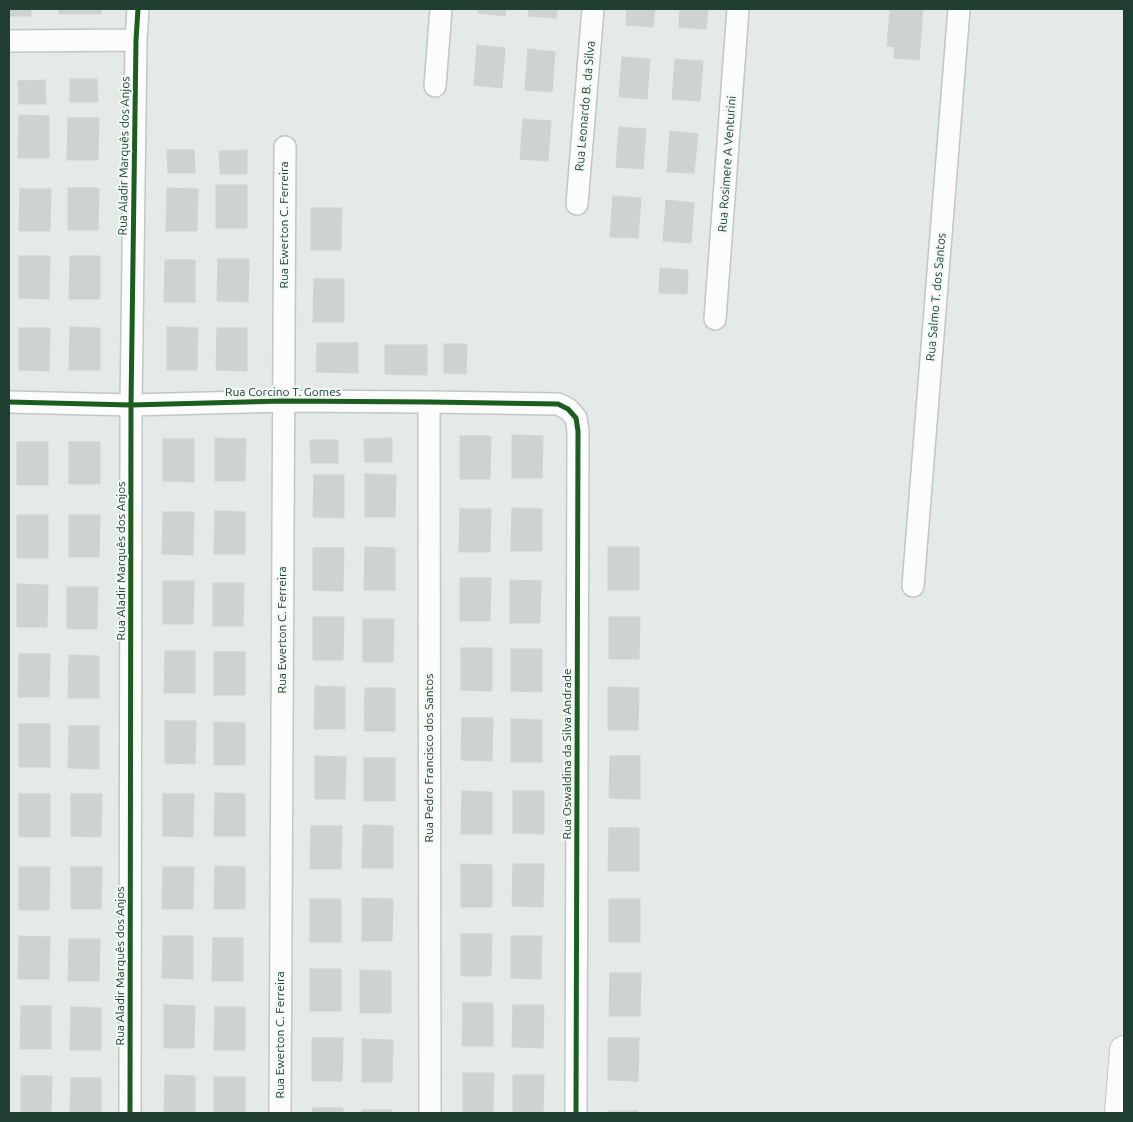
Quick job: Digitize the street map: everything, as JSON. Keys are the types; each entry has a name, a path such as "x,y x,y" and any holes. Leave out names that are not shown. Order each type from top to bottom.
{"street":[{"name":"Rua Aladir Marquês dos Anjos","path":"130,1113 131,404 138,9"},
{"path":"435,86 441,9"},
{"name":"Rua Leonardo B. da Silva","path":"577,204 593,9"},
{"name":"Rua Rosimere A Venturini","path":"715,319 738,9"},
{"name":"Rua Salmo T. dos Santos","path":"913,586 959,9"},
{"path":"9,41 136,40"},
{"name":"Rua Ewerton C. Ferreira","path":"280,1113 285,147"},
{"name":"Rua Corcino T. Gomes","path":"9,402 131,404 283,401 558,404"},
{"name":"Rua Pedro Francisco dos Santos","path":"429,402 430,1113"},
{"name":"Rua Oswaldina da Silva Andrade","path":"558,404 568,409 576,418 578,431 576,1113"},
{"path":"1119,1113 1124,1050"}],"building":[{"path":"9,9 31,9 31,16 9,16"},
{"path":"59,9 101,9 101,14 59,14"},
{"path":"478,9 506,9 505,16 478,13"},
{"path":"529,9 557,9 556,18 528,16"},
{"path":"627,9 655,9 653,27 626,25"},
{"path":"680,9 708,9 706,29 679,27"},
{"path":"890,9 923,9 919,60 894,58 895,47 887,46"},
{"path":"477,45 505,48 502,88 474,85"},
{"path":"528,49 555,52 552,92 525,90"},
{"path":"622,57 650,59 647,99 619,97"},
{"path":"675,59 703,61 700,101 672,99"},
{"path":"70,79 97,79 98,102 70,102"},
{"path":"45,80 46,104 19,104 18,81"},
{"path":"19,115 49,116 49,158 18,158"},
{"path":"68,118 99,118 98,160 67,160"},
{"path":"523,119 551,121 548,161 520,159"},
{"path":"619,127 646,129 643,169 616,167"},
{"path":"670,131 698,134 694,173 667,172"},
{"path":"167,150 194,150 195,173 168,173"},
{"path":"247,150 247,174 220,174 219,151"},
{"path":"216,185 247,185 247,228 216,228"},
{"path":"68,188 99,188 98,230 68,230"},
{"path":"167,188 198,189 197,231 166,231"},
{"path":"20,189 51,189 50,231 19,231"},
{"path":"613,196 641,198 638,238 610,237"},
{"path":"666,200 694,203 691,243 663,241"},
{"path":"311,208 342,208 341,250 311,250"},
{"path":"19,256 50,256 49,299 19,298"},
{"path":"70,256 100,256 100,299 69,299"},
{"path":"218,259 249,259 248,302 217,301"},
{"path":"165,260 195,260 195,302 164,302"},
{"path":"660,268 688,270 687,294 659,293"},
{"path":"314,279 344,279 344,322 313,322"},
{"path":"70,327 100,328 100,370 69,370"},
{"path":"167,327 198,328 197,370 167,370"},
{"path":"19,328 50,328 49,371 19,370"},
{"path":"217,328 247,328 247,371 216,370"},
{"path":"317,343 358,343 358,373 316,372"},
{"path":"444,344 467,344 466,374 444,373"},
{"path":"385,345 427,345 427,375 385,374"},
{"path":"512,435 543,436 542,478 512,478"},
{"path":"460,436 491,436 490,479 460,479"},
{"path":"215,438 246,439 245,481 215,481"},
{"path":"392,438 392,462 365,462 364,439"},
{"path":"163,439 194,439 194,482 163,481"},
{"path":"310,440 338,440 338,463 311,463"},
{"path":"17,442 48,442 48,485 17,485"},
{"path":"69,442 100,442 100,484 69,484"},
{"path":"365,474 396,475 395,517 365,517"},
{"path":"314,475 344,475 344,518 313,517"},
{"path":"512,508 542,509 542,551 511,551"},
{"path":"460,509 491,509 490,552 459,552"},
{"path":"215,511 245,512 245,554 214,554"},
{"path":"163,512 194,512 193,555 162,554"},
{"path":"17,515 48,515 48,558 17,558"},
{"path":"69,515 100,515 99,557 69,557"},
{"path":"365,547 395,548 395,590 364,590"},
{"path":"608,547 639,547 639,590 608,590"},
{"path":"313,548 344,548 343,591 313,590"},
{"path":"460,578 491,578 490,621 460,621"},
{"path":"510,580 541,581 540,623 510,623"},
{"path":"163,581 194,581 193,624 163,624"},
{"path":"213,583 244,583 243,626 213,626"},
{"path":"17,584 48,585 47,627 17,627"},
{"path":"67,587 98,587 97,629 67,629"},
{"path":"313,617 344,617 343,660 313,660"},
{"path":"609,617 640,617 639,659 609,659"},
{"path":"363,619 394,619 393,662 363,662"},
{"path":"461,648 492,648 492,691 461,690"},
{"path":"511,649 542,649 542,692 511,691"},
{"path":"165,651 195,651 195,693 164,693"},
{"path":"214,652 245,652 245,695 214,695"},
{"path":"19,654 50,654 49,697 18,697"},
{"path":"69,655 99,656 99,698 68,698"},
{"path":"315,686 345,687 345,729 314,729"},
{"path":"608,687 639,688 638,730 608,730"},
{"path":"365,688 395,688 395,731 364,731"},
{"path":"462,718 493,718 492,761 461,760"},
{"path":"511,719 542,720 542,762 511,762"},
{"path":"165,721 196,721 195,764 165,763"},
{"path":"214,722 245,723 245,765 214,765"},
{"path":"19,724 50,724 50,767 19,767"},
{"path":"69,726 99,726 99,769 68,768"},
{"path":"315,756 346,757 345,799 315,799"},
{"path":"610,756 640,756 640,799 609,798"},
{"path":"364,758 395,758 395,801 364,801"},
{"path":"462,791 492,792 492,834 461,834"},
{"path":"513,791 544,791 544,834 513,833"},
{"path":"215,793 245,794 245,836 214,836"},
{"path":"19,794 50,794 50,837 19,837"},
{"path":"71,794 102,794 101,837 71,836"},
{"path":"163,794 194,794 193,837 163,836"},
{"path":"363,825 393,826 393,868 362,868"},
{"path":"311,826 342,826 341,869 310,869"},
{"path":"609,828 639,828 639,871 608,871"},
{"path":"461,864 492,865 492,907 461,907"},
{"path":"513,864 544,864 543,907 512,906"},
{"path":"215,866 245,867 245,909 214,909"},
{"path":"19,867 50,867 49,910 19,910"},
{"path":"71,867 102,867 101,909 71,909"},
{"path":"163,867 194,867 193,909 162,909"},
{"path":"362,898 393,899 392,941 362,941"},
{"path":"310,899 341,899 341,942 310,942"},
{"path":"609,899 640,899 640,942 609,942"},
{"path":"461,934 492,934 491,976 461,976"},
{"path":"19,936 50,937 49,979 18,979"},
{"path":"163,936 193,936 193,979 162,978"},
{"path":"511,936 542,936 541,979 511,978"},
{"path":"213,938 243,938 243,981 212,981"},
{"path":"69,939 100,939 99,981 68,981"},
{"path":"310,969 341,969 341,1011 310,1011"},
{"path":"360,970 391,971 391,1013 360,1013"},
{"path":"610,973 641,973 640,1016 609,1016"},
{"path":"463,1003 493,1003 493,1046 462,1046"},
{"path":"164,1005 195,1006 194,1048 164,1048"},
{"path":"513,1005 544,1005 543,1048 512,1047"},
{"path":"21,1006 51,1006 51,1049 20,1049"},
{"path":"71,1007 101,1008 101,1050 70,1050"},
{"path":"215,1007 245,1007 245,1050 214,1050"},
{"path":"312,1038 343,1038 342,1081 312,1081"},
{"path":"608,1038 639,1038 638,1081 608,1080"},
{"path":"362,1039 393,1040 392,1082 362,1082"},
{"path":"463,1073 494,1073 493,1113 463,1113"},
{"path":"165,1075 195,1076 195,1113 164,1113"},
{"path":"513,1075 544,1075 543,1113 513,1113"},
{"path":"21,1076 52,1076 51,1113 21,1113"},
{"path":"214,1077 245,1077 245,1113 214,1113"},
{"path":"71,1078 101,1078 101,1113 70,1113"},
{"path":"313,1108 343,1108 343,1113 312,1113"},
{"path":"362,1110 392,1110 392,1113 362,1113"},
{"path":"608,1111 638,1111 638,1113 608,1113"}],"cycle path":[{"path":"130,1113 131,405 138,9"},
{"path":"9,402 131,405 283,401 558,404 568,409 576,418 578,431 576,1113"}]}
